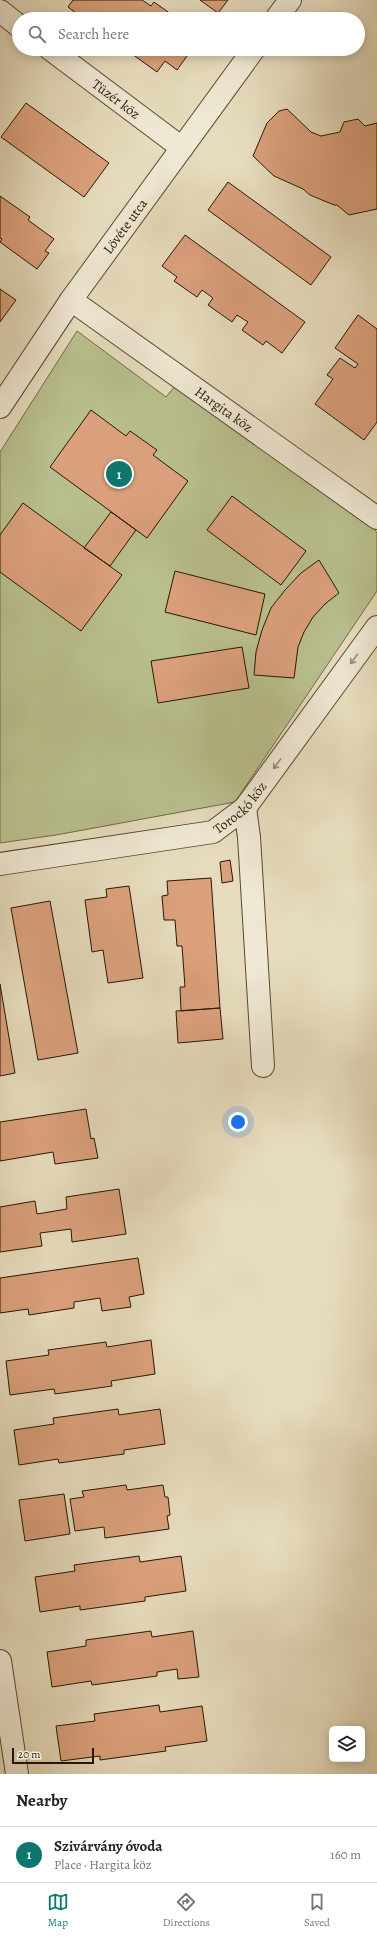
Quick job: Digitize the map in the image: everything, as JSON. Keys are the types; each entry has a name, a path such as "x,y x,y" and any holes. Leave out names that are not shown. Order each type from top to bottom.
{"street":[{"path":"281,12 290,0"},
{"path":"0,11 12,20"},
{"name":"Tüzér köz","path":"59,56 182,148"},
{"name":"Lövéte utca","path":"0,407 71,300 249,56"},
{"name":"Hargita köz","path":"71,300 377,518"},
{"name":"Torockó köz","path":"0,864 213,832 245,808 377,627"},
{"path":"245,808 249,837 263,1066"},
{"path":"0,1661 17,1774"}],"green space":[{"path":"77,331 166,397 181,379 361,508 377,533 377,591 235,802 56,835 0,843 0,452"}],"building":[{"path":"73,0 142,0 151,6 154,2 168,12 75,12 68,7"},
{"path":"200,0 228,0 219,12"},
{"path":"135,56 187,56 177,70 165,61 157,72"},
{"path":"26,103 109,163 84,197 1,137"},
{"path":"287,109 311,132 321,136 340,132 344,122 358,119 365,126 377,123 377,209 349,215 337,205 310,195 303,189 274,176 253,156 267,123 279,111"},
{"path":"228,182 331,257 311,285 208,210"},
{"path":"0,196 30,217 28,220 54,239 45,251 49,253 37,269 0,242 2,239 0,238"},
{"path":"185,235 305,322 282,353 266,341 263,345 242,330 248,322 237,315 232,322 208,305 213,298 202,290 197,297 174,281 177,277 162,266"},
{"path":"0,289 16,300 0,322"},
{"path":"358,315 377,329 377,422 364,440 315,404 333,379 327,375 340,358 355,368 358,364 335,348"},
{"path":"91,410 126,436 130,431 157,450 153,455 188,481 147,538 50,467"},
{"path":"232,496 306,551 281,585 207,530"},
{"path":"23,503 122,575 81,631 0,572 0,535"},
{"path":"111,512 136,530 110,566 84,548"},
{"path":"319,560 339,593 325,604 313,617 304,632 298,647 294,678 254,675 256,652 262,630 271,608 301,573"},
{"path":"175,571 265,594 256,635 165,612"},
{"path":"242,647 249,688 158,703 151,661"},
{"path":"230,860 233,881 222,883 220,862"},
{"path":"211,878 220,1008 181,1011 180,987 185,987 182,946 177,946 175,920 164,920 162,896 168,895 167,881"},
{"path":"129,886 143,978 108,983 103,950 92,952 85,900 107,897 106,889"},
{"path":"50,901 78,1053 38,1060 11,908"},
{"path":"0,984 15,1073 0,1076"},
{"path":"220,1008 223,1039 178,1043 176,1011"},
{"path":"86,1109 91,1139 94,1138 98,1158 55,1164 53,1152 0,1161 0,1122"},
{"path":"119,1189 126,1234 72,1242 71,1229 40,1233 42,1246 0,1252 0,1207 35,1201 37,1214 67,1209 66,1197"},
{"path":"138,1258 144,1294 129,1297 131,1307 102,1311 100,1298 74,1302 74,1308 29,1315 28,1309 0,1313 0,1278"},
{"path":"151,1340 155,1374 111,1381 112,1386 55,1394 54,1389 10,1395 6,1361 49,1355 48,1350 106,1342 107,1347"},
{"path":"118,1409 119,1415 160,1409 165,1444 124,1450 124,1454 59,1463 58,1459 19,1465 14,1430 54,1424 53,1418"},
{"path":"126,1485 127,1490 163,1485 165,1497 168,1497 170,1515 167,1516 169,1529 105,1538 104,1527 75,1531 70,1499 84,1497 82,1491"},
{"path":"64,1494 70,1534 25,1541 19,1500"},
{"path":"139,1556 140,1562 181,1556 186,1591 145,1597 145,1601 80,1610 80,1606 40,1612 35,1577 75,1571 74,1565"},
{"path":"151,1631 152,1637 193,1631 199,1677 178,1679 177,1669 157,1672 157,1676 92,1685 91,1681 52,1687 47,1652 86,1646 86,1640"},
{"path":"159,1705 160,1712 202,1706 207,1741 165,1747 166,1751 100,1760 100,1756 61,1761 56,1726 95,1721 94,1714"}],"place":[{"name":"Szivárvány óvoda","path":"119,474"}]}
